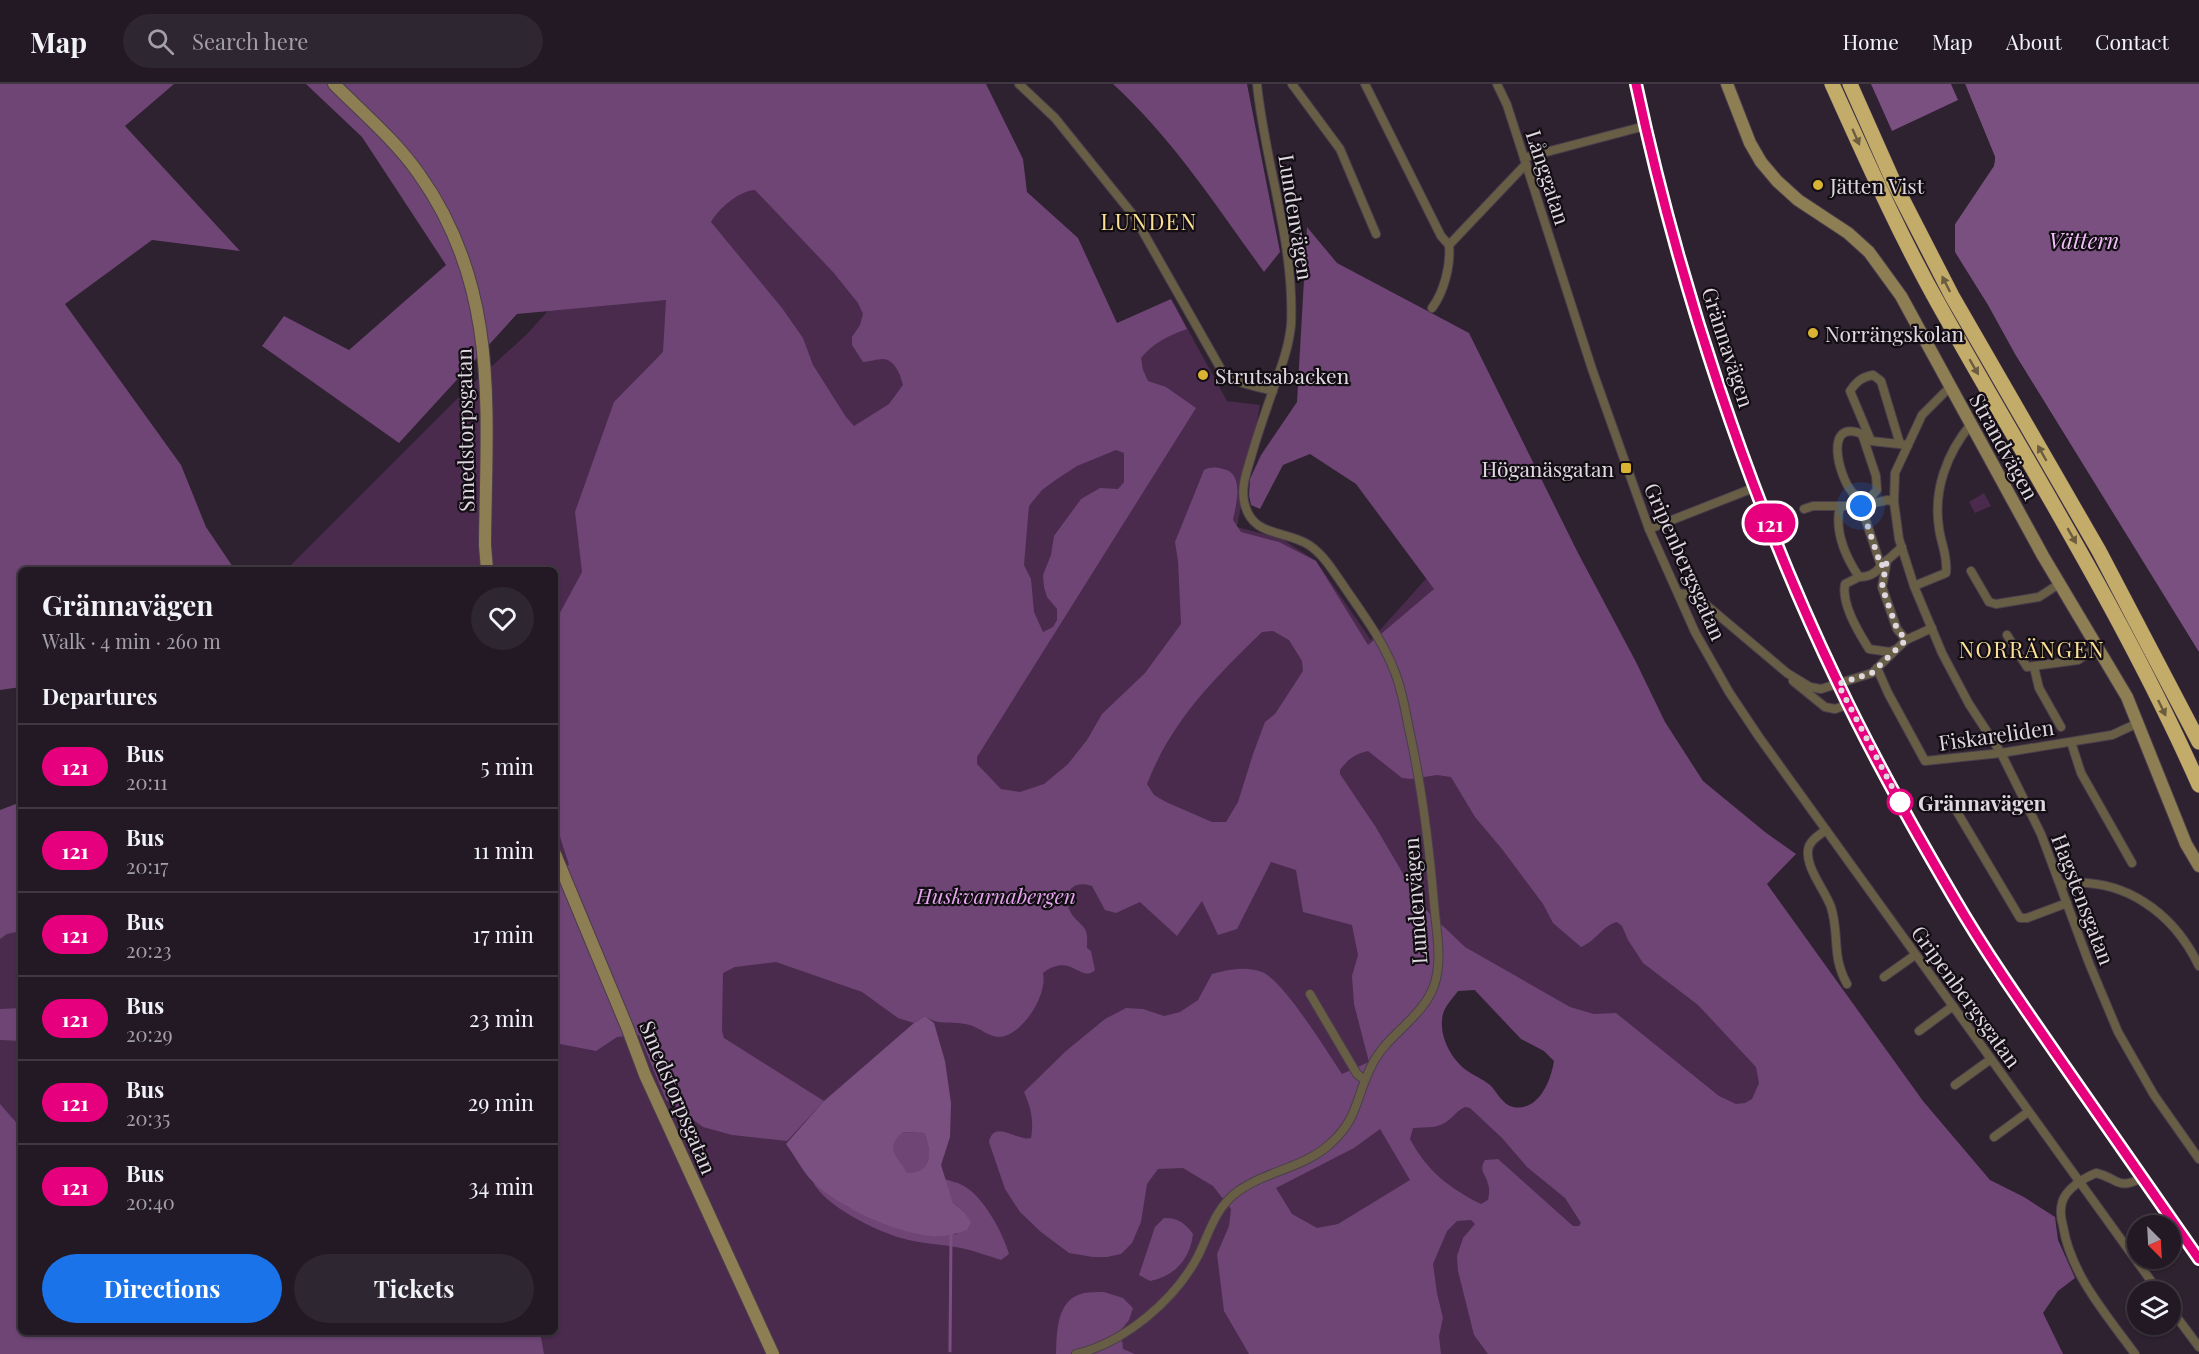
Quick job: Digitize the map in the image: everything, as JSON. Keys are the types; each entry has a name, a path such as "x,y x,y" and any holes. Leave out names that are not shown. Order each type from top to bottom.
{"highway":[{"path":"1832,84 1879,188 1938,303 2129,640 2199,785"},
{"path":"1850,84 1894,183 1952,296 2099,551 2199,742"}],"street":[{"name":"Smedstorpsgatan","path":"334,84 387,136 418,172 444,213 461,251 472,285 479,317 486,373 484,544 487,567"},
{"path":"1019,84 1055,118 1134,216 1222,371 1229,378 1273,391"},
{"name":"Lundenvägen","path":"1076,1354 1127,1330 1163,1303 1186,1275 1218,1214 1232,1196 1258,1178 1311,1157 1331,1144 1352,1117 1374,1059 1423,1008 1438,973 1423,801 1401,689 1387,652 1324,558 1293,537 1262,529 1246,512 1243,485 1287,351 1291,327 1287,244 1257,84"},
{"path":"1292,84 1340,149 1376,234"},
{"path":"1365,84 1441,236 1449,245 1450,259 1438,300 1432,308"},
{"name":"Långgatan","path":"1497,84 1525,161 1564,282"},
{"name":"Grännavägen","path":"1636,84 1670,223 1699,322 1756,487 1838,684 1911,822 1955,900 2002,975 2199,1258"},
{"name":"Strandvägen","path":"1727,84 1750,143 1761,162 1798,200 1848,232 1869,252 1901,296 2059,584 2127,697 2186,844 2199,866"},
{"path":"1449,245 1525,161 1645,126"},
{"name":"Gripenbergsgatan","path":"1564,282 1632,486 1649,529 1695,632 1729,692 1758,737 2151,1281"},
{"path":"1873,375 1881,381 1904,444 1871,441 1850,391 1864,376 1873,375"},
{"name":"Hagstensgatan","path":"1950,387 1922,415 1904,444 1895,473 1894,502 1902,547 1914,586 1942,653 1969,704 2001,753 2041,834 2093,974 2118,1032 2149,1086 2199,1160"},
{"path":"1914,586 1946,573 1946,552 1942,543 1937,509 1939,494 1946,463 1971,424"},
{"path":"1866,503 1877,490 1876,476 1862,434 1849,431 1841,434 1838,440 1841,472 1851,492 1866,503 1884,563 1882,587 1897,629 1906,640"},
{"path":"1649,529 1756,487"},
{"path":"1804,509 1813,506 1840,506 1888,500 1894,502"},
{"path":"1840,506 1838,515 1841,542 1859,577"},
{"path":"1897,649 1890,652 1869,649 1853,621 1844,591 1845,584 1876,572 1902,547"},
{"path":"1971,571 1989,602 1996,604 2039,597 2059,584"},
{"path":"1678,593 1689,595 1704,603 1787,673 1810,687 1821,689 1872,673 1906,640 1932,628"},
{"path":"2007,635 2027,667 2078,660 2097,647"},
{"path":"2034,667 2039,688 2061,727"},
{"name":"Fiskareliden","path":"1877,668 1925,761 2001,753 2112,735 2138,723"},
{"path":"1787,673 1796,684 1825,707 1835,709 1849,704"},
{"name":"Fiskareliden","path":"2071,742 2081,773 2132,863"},
{"path":"1950,800 2020,918 2027,918 2067,903"},
{"path":"1826,830 1810,843 1808,858 1830,904 1836,960 1847,984"},
{"name":"Smedstorpsgatan","path":"558,861 645,1075 773,1354"},
{"path":"2061,884 2076,882 2114,889 2137,897 2154,908 2170,923 2199,966"},
{"path":"1884,977 1915,954"},
{"path":"1310,994 1357,1074 1365,1080"},
{"path":"1919,1031 1953,1006"},
{"path":"1954,1085 1991,1059"},
{"path":"1994,1137 2028,1112"},
{"path":"2135,1354 2081,1278 2071,1259 2065,1238 2061,1203 2065,1195 2079,1183 2096,1173 2121,1184 2129,1184 2142,1178"},
{"path":"2181,1323 2199,1347"}],"green space":[{"path":"0,84 174,84 125,126 240,251 152,240 65,304 181,465 206,527 233,567 18,567 18,687 0,690"},
{"name":"Huskvarnabergen","path":"306,84 986,84 1023,159 1027,192 1078,238 1117,323 1171,299 1187,329 1151,348 1141,358 1143,370 1148,381 1166,387 1196,408 977,757 977,764 1001,789 1020,792 1044,784 1068,764 1087,740 1102,714 1145,673 1181,624 1175,542 1204,470 1220,468 1230,472 1234,477 1237,490 1233,520 1241,532 1279,542 1316,561 1368,645 1434,589 1356,484 1310,454 1283,465 1260,509 1251,505 1250,479 1261,455 1297,402 1307,227 1337,263 1469,333 1665,722 1703,781 1765,832 1796,854 1767,884 1923,1101 1990,1180 2024,1197 2055,1217 2058,1240 2075,1278 2058,1291 2043,1313 2063,1354 1488,1354 1474,1335 1458,1271 1457,1256 1463,1238 1475,1224 1471,1220 1457,1221 1447,1231 1433,1264 1443,1318 1439,1336 1441,1354 1249,1354 1224,1311 1217,1254 1229,1226 1231,1209 1213,1186 1183,1168 1158,1169 1147,1184 1141,1222 1132,1243 1121,1254 1093,1257 1069,1253 1041,1232 1020,1212 1005,1189 989,1142 992,1135 1001,1131 1031,1138 1031,1114 1024,1092 1066,1051 1105,1019 1126,1008 1143,1009 1164,1016 1180,1012 1198,1000 1212,974 1250,969 1262,972 1281,988 1305,1018 1342,1074 1369,1062 1354,1004 1352,976 1358,955 1352,925 1303,912 1296,870 1271,862 1237,929 1218,935 1202,901 1177,936 1140,902 1116,913 1105,910 1092,886 1079,884 1074,886 1068,893 1068,904 1071,914 1086,931 1087,948 1091,951 1095,970 1085,973 1061,965 1043,973 1041,992 1032,1013 1016,1030 999,1037 970,1025 936,1021 925,1016 914,1023 898,1018 862,992 776,962 735,967 723,973 722,1031 724,1038 824,1101 787,1141 732,1135 703,1127 666,1100 639,1035 617,1037 596,1051 558,1044 558,867 569,865 558,830 558,616 582,572 575,512 614,402 663,352 666,300 517,314 399,443 262,346 284,316 349,350 446,265 362,137","holes":["755,190 833,272 858,303 863,314 860,325 852,337 852,345 863,362 887,360 899,372 903,385 889,404 854,426 813,365 803,338 782,308 711,222 730,201 742,193","1116,450 1124,453 1124,482 1118,489 1100,488 1081,499 1054,536 1051,555 1043,575 1047,597 1057,609 1057,620 1053,627 1043,632 1034,612 1031,579 1024,565 1029,506 1042,490 1077,466","1273,631 1289,640 1302,661 1303,671 1275,714 1265,722 1238,802 1226,822 1212,822 1154,795 1147,784 1157,761 1182,720 1211,684 1262,632","1368,751 1402,778 1437,775 1451,777 1475,817 1543,904 1553,923 1581,947 1612,924 1617,922 1622,926 1643,963 1698,1005 1756,1067 1759,1083 1752,1099 1736,1104 1719,1096 1616,1013 1594,1014 1570,1007 1465,947 1422,906 1375,826 1340,774 1340,770 1352,757","1475,990 1521,1039 1544,1051 1554,1061 1547,1085 1537,1100 1530,1105 1513,1107 1506,1104 1490,1085 1466,1070 1450,1052 1442,1029 1443,1014 1458,991","1465,1107 1470,1108 1502,1138 1527,1167 1565,1198 1581,1223 1579,1226 1573,1226 1498,1159 1485,1160 1483,1164 1482,1170 1489,1192 1488,1200 1481,1204 1459,1192 1431,1169 1410,1139 1413,1128 1442,1124","1380,1129 1410,1180 1338,1224 1317,1228 1292,1214 1276,1188 1354,1148"]},
{"path":"1113,84 1247,84 1280,252 1264,272 1175,151 1135,105"},
{"name":"Huskvarnabergen","path":"967,93 1113,333 1174,304 1227,401 1260,405 1237,527 1282,539 1316,561 1371,640 1441,562 2031,1288 2063,1354 0,1354 0,858 18,839 18,1335 558,1335 558,567 289,567 466,390 527,334 584,271 635,229","holes":["1457,972 1514,1032 1563,1056 1536,1135 1410,1046"]},
{"path":"1984,493 1991,506 1975,513 1969,502"},
{"path":"18,803 18,932 7,934 0,939 0,810"},
{"path":"18,1008 18,1041 0,1040 0,1009"},
{"path":"0,1104 18,1125 18,1335 541,1335 544,1354 0,1354"},
{"path":"902,1132 924,1133 927,1140 929,1160 922,1170 916,1173 907,1174 894,1153 896,1138"},
{"path":"944,1179 956,1182 970,1190 985,1206 1009,1254 1001,1260 961,1248 916,1242 891,1235 865,1224 828,1200 813,1182 848,1207 932,1236 957,1234 963,1211 953,1203"},
{"path":"1164,1218 1177,1220 1187,1226 1193,1234 1191,1243 1185,1259 1174,1271 1150,1281 1139,1275 1155,1227"},
{"path":"1104,1292 1123,1298 1133,1308 1129,1320 1121,1330 1123,1349 1135,1354 1056,1354 1060,1318 1068,1302 1084,1293"}],"water":[{"path":"1871,84 1951,84 1958,100 1892,131"},
{"name":"Vättern","path":"1965,84 2199,84 2199,652 2015,354 1955,252 1955,224 1994,166 1995,157"},
{"path":"925,1016 934,1023 945,1061 951,1103 950,1137 941,1165 953,1203 971,1222 967,1230 945,1236 931,1236 901,1230 837,1201 813,1182 786,1144 824,1101","holes":["903,1132 924,1133 929,1154 926,1166 922,1170 907,1173 894,1153 894,1143"]}],"pier":[{"path":"1962,84 1965,84 1995,157 1994,165 1955,224 1955,252 1952,246 1952,223 1991,164 1992,157"}],"waterway":[{"path":"950,1351 951,1234"}],"bus line":[{"name":"121","path":"1636,84 1670,223 1699,322 1737,437 1785,561 1838,684 1911,822 1955,900 2002,975 2199,1259"}],"place":[{"name":"Jätten Vist","path":"1818,185"},
{"name":"Norrängskolan","path":"1813,333"},
{"name":"Strutsabacken","path":"1203,375"},
{"name":"Höganäsgatan","path":"1626,468"},
{"name":"Grännavägen","path":"1900,802"}],"district":[{"name":"LUNDEN","path":"1149,221"},
{"name":"NORRÄNGEN","path":"2032,649"}],"route":[{"path":"1861,506 1881,566 1887,560 1882,587 1897,629 1906,640 1872,673 1838,684 1900,802"}]}
